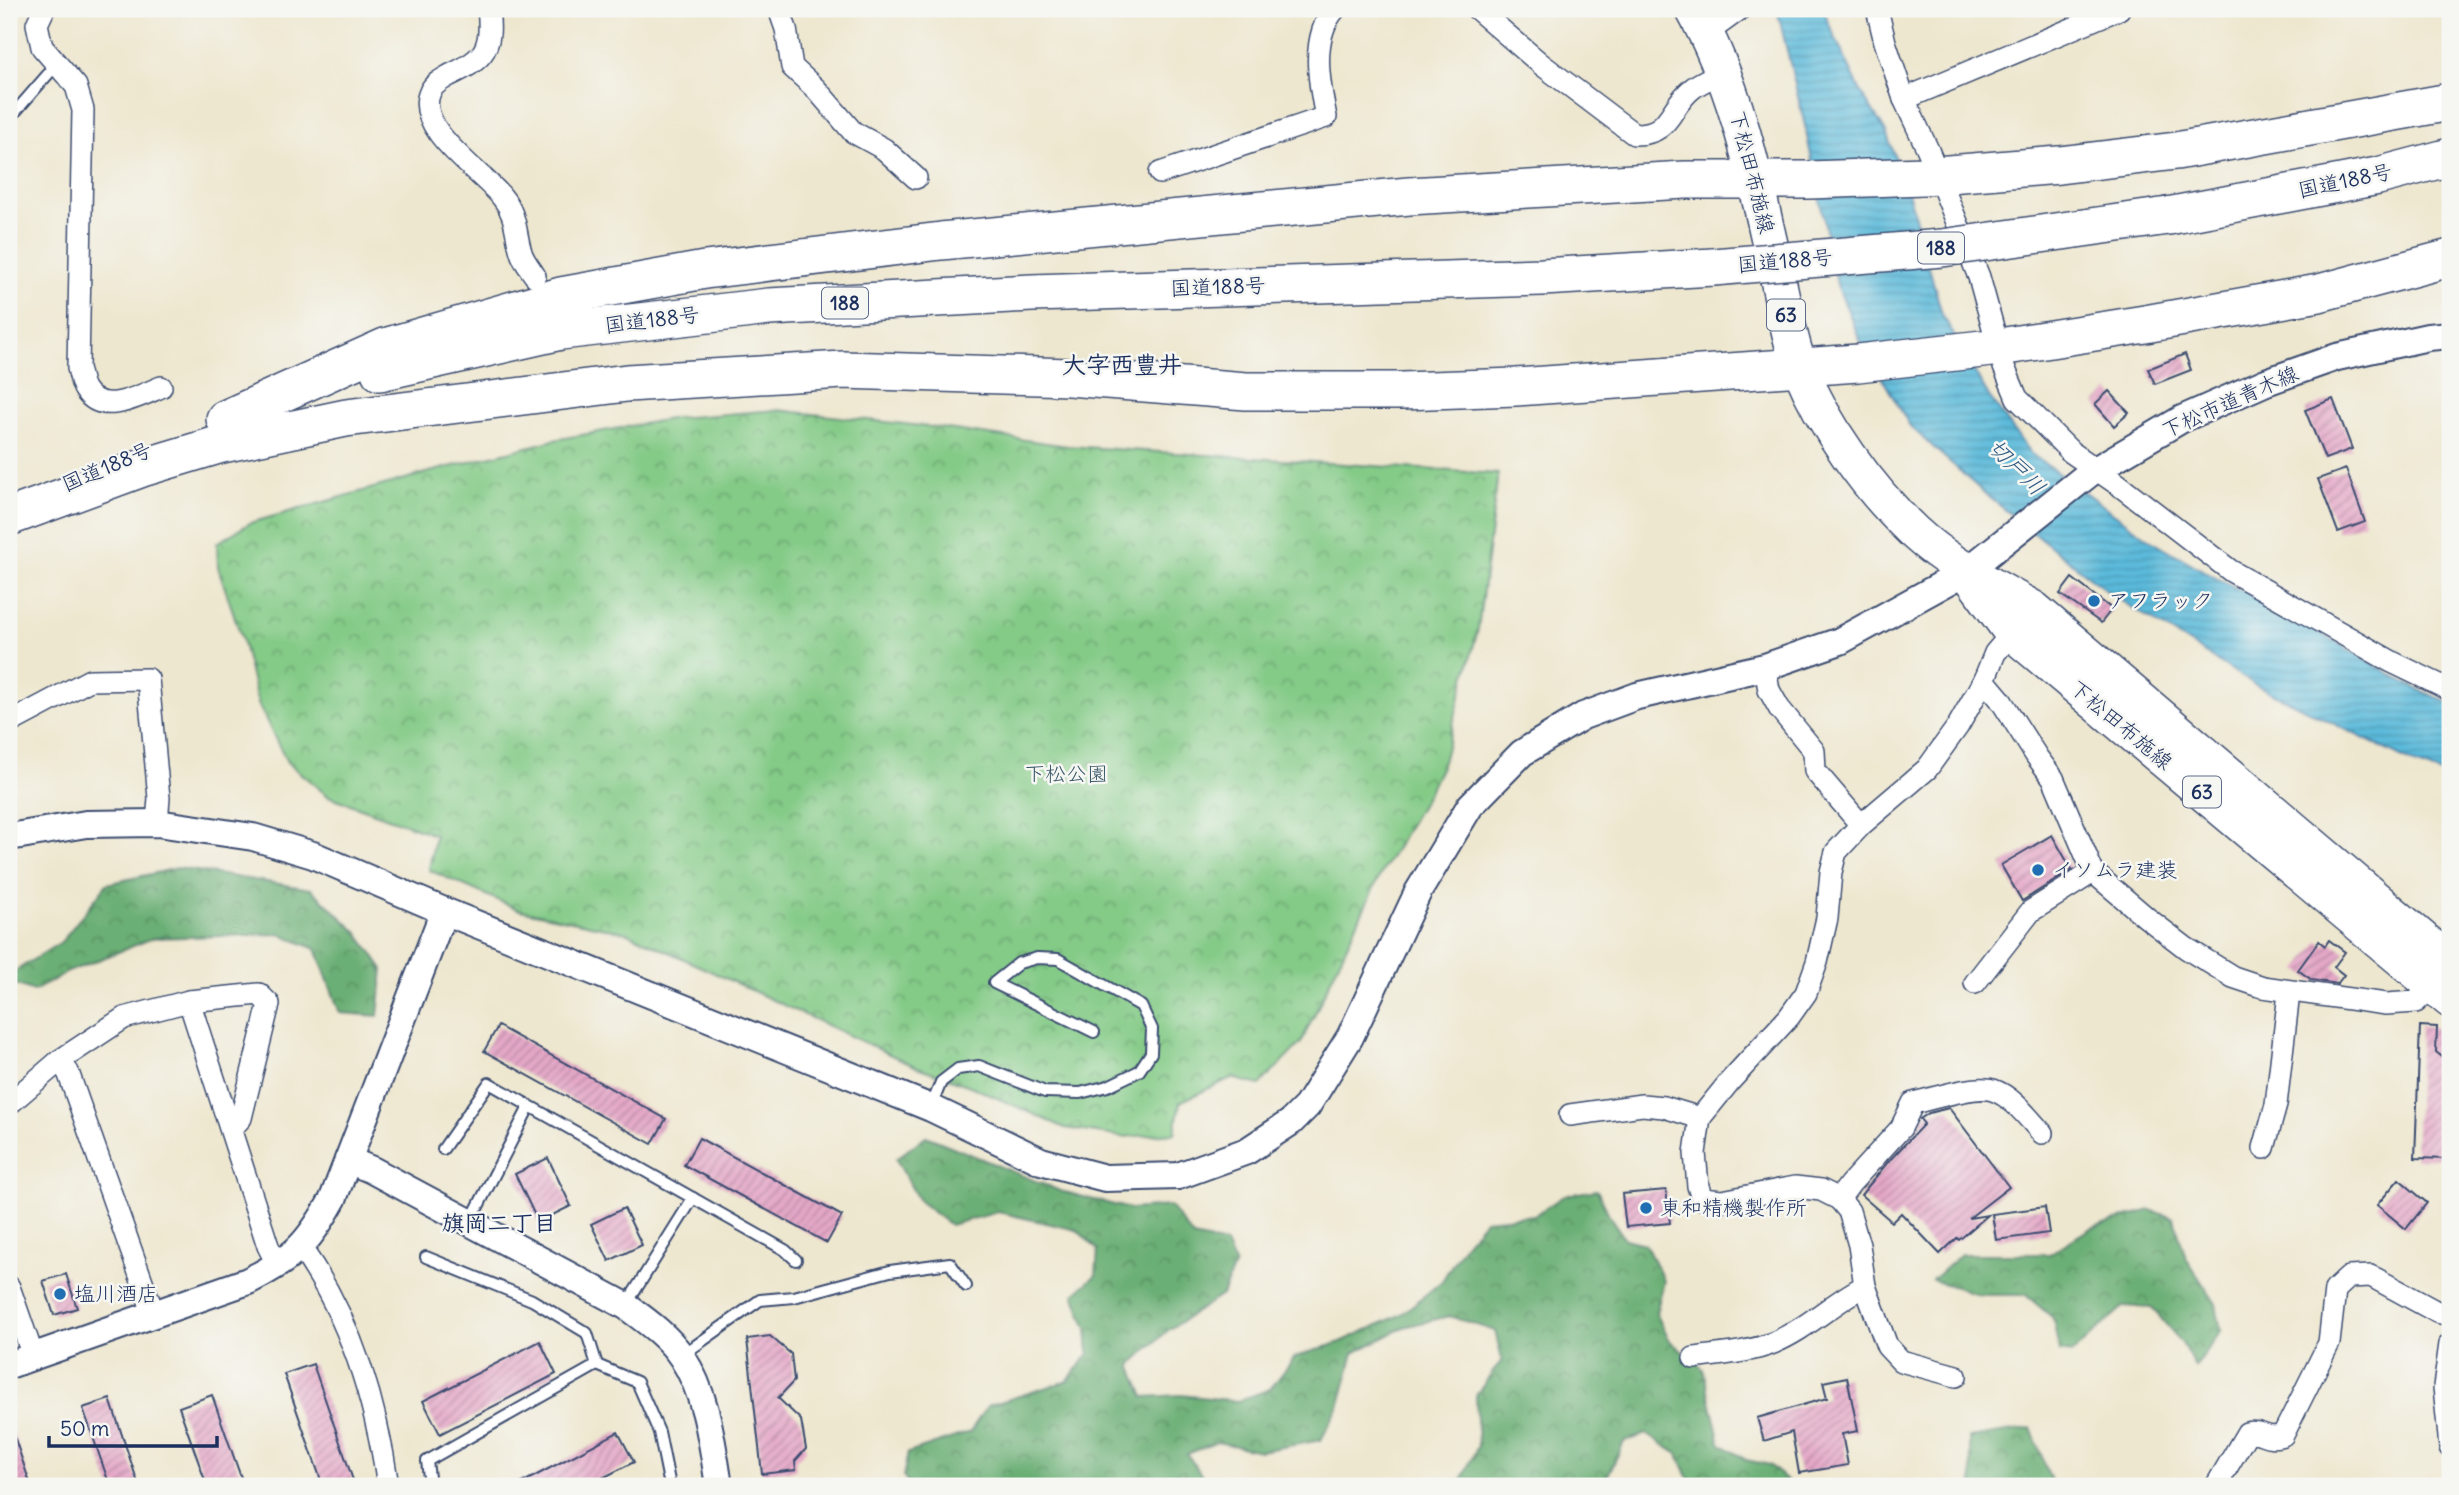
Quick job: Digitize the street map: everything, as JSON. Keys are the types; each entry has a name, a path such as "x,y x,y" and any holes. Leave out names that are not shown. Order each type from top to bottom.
{"highway":[{"path":"225,419 385,346 561,296 705,270 941,241 1409,196 1685,180 1808,180 1932,175 2059,165 2176,151 2450,102"},
{"name":"国道188号","path":"9,511 123,458 225,419 386,371 561,331 769,307 1032,293 1528,278 1713,267 1942,248 2168,216 2378,176 2450,157"},
{"path":"9,517 145,467 231,443 346,418 627,383 843,370 1069,377 1246,391 1402,391 1516,387 1858,363 1993,348 2319,293 2450,258"}],"main road":[{"name":"下松田布施線","path":"1700,21 1724,71 1738,116 1800,366 1827,421 1861,472 1915,533 1967,571 2022,621 2446,978"}],"street":[{"path":"44,9 37,24 42,47 76,86 83,110 78,368 81,379 85,391 99,402 115,404 161,387"},
{"path":"488,9 490,25 487,47 474,64 441,79 429,92 428,113 436,132 504,199 517,225 521,254 534,275"},
{"path":"779,9 786,29 792,67 816,89 853,132 884,149 916,178"},
{"path":"1160,173 1326,117 1317,71 1325,20 1335,9"},
{"path":"1477,9 1541,64 1634,134 1649,134 1664,125 1681,100 1694,87 1724,71"},
{"path":"1700,21 1740,9"},
{"path":"1877,9 1885,42 1932,175 1979,277 1993,348 2017,398 2094,471 2231,571 2392,662 2450,690"},
{"path":"1904,99 2119,9"},
{"name":"下松市道青木線","path":"9,838 86,824 157,823 253,837 313,855 444,911 931,1108 1041,1161 1105,1178 1178,1176 1247,1151 1291,1122 1307,1105 1350,1037 1424,881 1470,806 1522,753 1583,716 1637,696 1765,667 1840,641 1967,571 2094,471 2182,419 2266,382 2337,357 2428,337 2450,335"},
{"path":"1956,1376 1901,1361 1887,1346 1865,1286 1849,1211 1839,1199 1821,1190 1796,1187 1722,1201 1702,1199 1695,1153 1700,1118 1789,1017 1806,993 1817,962 1827,918 1831,872 1836,852 1861,825 1927,769 1958,726 1984,680 1995,653 2022,621"},
{"path":"1765,667 1769,690 1779,708 1814,751 1815,771 1861,825"},
{"path":"9,723 90,680 148,679 159,798 157,823"},
{"path":"1984,680 2000,699 2053,778 2093,872 2186,948 2233,976 2289,993 2386,1004 2416,1002 2446,978"},
{"path":"1975,984 2031,911 2093,872"},
{"path":"9,1287 21,1361 248,1281 278,1266 301,1248 316,1231 333,1199 444,911"},
{"path":"2264,1148 2276,1105 2289,993"},
{"path":"9,1104 59,1061 124,1018 189,1002 259,994 269,1004 241,1118 231,1129"},
{"path":"189,1002 268,1246 278,1266"},
{"path":"59,1061 68,1072 154,1315"},
{"path":"1839,1199 1901,1128 1913,1103 1982,1088 1995,1091 2042,1133"},
{"path":"1570,1115 1642,1105 1664,1107 1700,1118"},
{"path":"348,1160 372,1170 626,1306 654,1327 681,1356 699,1393 709,1426 719,1486"},
{"path":"301,1248 319,1273 358,1357 384,1459 388,1486"},
{"path":"2216,1486 2247,1433 2255,1431 2272,1438 2283,1435 2329,1343 2335,1290 2349,1277 2371,1276 2437,1312 2450,1315"},
{"path":"1694,1357 1752,1349 1774,1342 1822,1315 1865,1286"},
{"path":"2450,1344 2444,1387 2450,1447"}],"lane":[{"path":"9,118 56,65"},
{"path":"931,1108 941,1082 958,1069 979,1066 1045,1091 1080,1093 1108,1086 1139,1071 1151,1053 1152,1029 1141,1006 1059,960 1037,958 1019,963 994,983 1094,1032"},
{"path":"443,1149 489,1083 785,1250 796,1260"},
{"path":"470,1222 529,1107"},
{"path":"626,1306 693,1198"},
{"path":"425,1257 532,1300 587,1333 597,1364 637,1381 659,1432 670,1486"},
{"path":"681,1356 760,1300 794,1297 890,1271 950,1263 966,1286"},
{"path":"430,1486 427,1461 597,1364"}],"green space":[{"name":"下松公園","path":"777,410 940,428 1068,446 1498,474 1478,629 1443,762 1378,879 1301,1043 1260,1085 1231,1078 1180,1102 1175,1133 1122,1137 1065,1128 970,1086 917,1067 628,933 520,910 429,870 435,835 328,796 287,762 258,704 242,639 218,567 217,543 250,523 554,440 675,418"},
{"path":"178,868 311,889 357,932 383,969 378,1016 340,1013 316,949 280,934 153,938 68,972 34,991 9,982 9,975 61,942 107,884"},
{"path":"926,1136 1060,1191 1130,1209 1170,1206 1193,1237 1226,1244 1235,1264 1222,1295 1167,1331 1131,1365 1144,1397 1181,1395 1238,1401 1270,1389 1295,1357 1341,1342 1402,1314 1442,1281 1464,1245 1485,1220 1535,1215 1565,1195 1597,1190 1610,1217 1625,1239 1645,1244 1664,1281 1656,1313 1669,1340 1703,1369 1720,1443 1746,1460 1770,1465 1792,1486 1692,1486 1678,1454 1646,1434 1624,1442 1600,1486 1458,1486 1478,1446 1476,1395 1502,1360 1495,1331 1449,1316 1404,1327 1354,1353 1340,1404 1321,1440 1260,1451 1217,1442 1187,1454 1209,1486 910,1486 903,1476 908,1453 970,1432 987,1406 1067,1381 1089,1354 1087,1329 1074,1294 1096,1275 1098,1250 1077,1230 998,1212 950,1225 919,1201 896,1159"},
{"path":"2150,1210 2174,1218 2186,1258 2216,1304 2221,1331 2195,1367 2182,1343 2152,1308 2124,1306 2072,1353 2059,1351 2053,1318 2026,1295 1982,1295 1932,1280 1961,1254 2049,1254 2091,1228"},
{"path":"2031,1428 2053,1486 1973,1486 1969,1438"},
{"path":"1848,1483 1850,1486 1792,1486"}],"water":[{"name":"切戸川","path":"1777,9 1825,9 1827,20 1862,94 1886,132 1909,195 1942,314 1986,392 2030,453 2148,538 2415,688 2450,703 2450,777 2415,764 2254,684 2112,595 1984,493 1910,426 1860,340 1837,285 1805,126"}],"building":[{"path":"2185,354 2191,370 2155,384 2148,369"},
{"path":"2109,391 2129,413 2114,426 2095,404"},
{"path":"2333,399 2352,449 2325,459 2305,410"},
{"path":"2346,469 2365,522 2338,532 2318,479"},
{"name":"アフラック","path":"2072,578 2112,609 2101,623 2060,594"},
{"name":"イソムラ建装","path":"2052,835 2072,870 2022,901 2001,865"},
{"path":"2329,940 2345,952 2334,967 2344,975 2337,984 2312,980 2298,970 2319,941 2325,946"},
{"path":"498,1026 666,1119 652,1144 484,1051"},
{"path":"2420,1026 2437,1027 2436,1052 2450,1063 2450,1159 2415,1158"},
{"path":"1949,1108 2009,1187 1969,1218 1988,1215 1940,1254 1901,1213 1892,1222 1861,1195 1924,1124 1920,1119 1929,1113"},
{"path":"699,1138 842,1216 827,1243 684,1165"},
{"path":"548,1158 571,1206 538,1222 515,1174"},
{"path":"2399,1179 2427,1203 2406,1229 2377,1205"},
{"name":"東和精機製作所","path":"1666,1190 1670,1223 1626,1227 1622,1194"},
{"path":"2045,1207 2049,1233 1996,1240 1992,1214"},
{"path":"624,1208 642,1245 609,1261 591,1224"},
{"name":"塩川酒店","path":"66,1274 77,1308 54,1315 43,1281"},
{"path":"770,1336 791,1354 794,1381 778,1398 801,1420 806,1449 795,1461 796,1470 762,1474 747,1339"},
{"path":"540,1341 556,1374 440,1434 423,1401"},
{"path":"313,1364 355,1486 323,1486 284,1374"},
{"path":"1847,1377 1858,1431 1842,1434 1848,1465 1799,1473 1792,1432 1764,1441 1757,1418 1827,1398 1823,1382"},
{"path":"212,1395 244,1486 207,1486 179,1407"},
{"path":"110,1399 139,1486 110,1486 83,1408"},
{"path":"12,1430 31,1486 9,1486 9,1431"},
{"path":"618,1432 634,1462 587,1486 516,1486"}],"place":[{"name":"アフラック","path":"2094,601"},
{"name":"イソムラ建装","path":"2038,870"},
{"name":"東和精機製作所","path":"1646,1208"},
{"name":"塩川酒店","path":"60,1294"}],"district":[{"name":"大字西豊井","path":"1122,365"},
{"name":"旗岡二丁目","path":"499,1223"}]}
